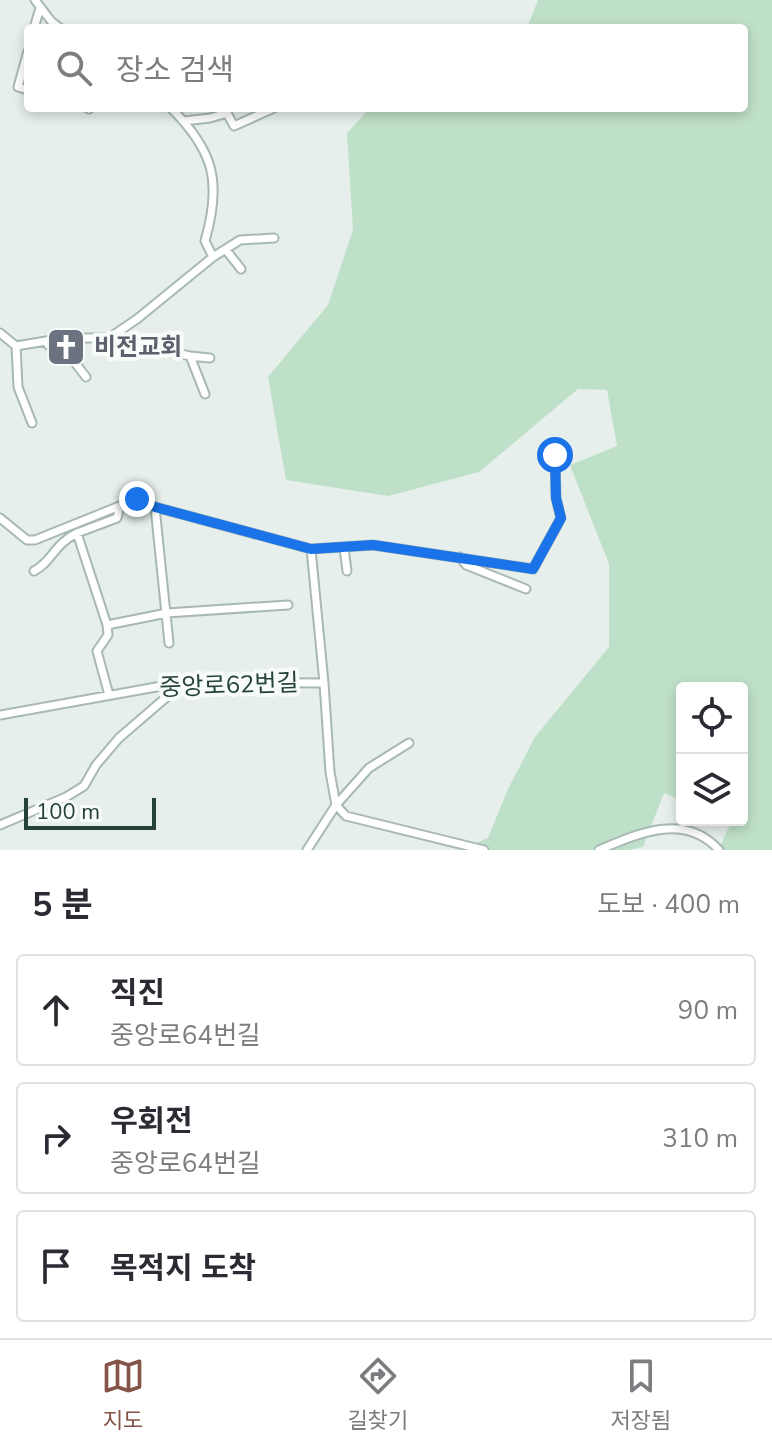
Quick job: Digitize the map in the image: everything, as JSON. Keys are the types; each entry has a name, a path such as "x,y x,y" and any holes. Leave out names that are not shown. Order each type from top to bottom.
{"street":[{"path":"35,0 56,24"},
{"path":"35,24 40,8"},
{"path":"24,65 18,87 24,89"},
{"path":"175,112 201,142 209,161 214,192 205,241 213,257"},
{"path":"184,121 227,113 234,126 265,112"},
{"path":"109,338 213,257 240,240 274,238"},
{"path":"226,250 241,269"},
{"path":"0,333 16,346 64,338 109,338 210,358"},
{"path":"48,341 48,345 73,360 86,377"},
{"path":"16,346 18,387 32,423"},
{"path":"190,356 205,394"},
{"path":"0,518 27,540 35,540 137,499 155,507 311,549 373,545 533,569 561,518 556,498 555,455"},
{"path":"34,571 42,567 63,539 117,518 120,506"},
{"path":"155,507 169,643"},
{"path":"77,533 107,625 108,635 97,651 109,695"},
{"path":"344,548 347,571"},
{"path":"311,549 324,683"},
{"path":"460,557 466,565 526,589"},
{"path":"107,625 167,613 288,605"},
{"path":"0,825 84,786 96,765 119,738 184,682"},
{"name":"중앙로62번길","path":"0,715 184,682 324,683 330,772 336,805"},
{"path":"307,850 336,805 369,768 409,743"},
{"path":"336,805 346,816 484,850"},
{"path":"599,850 662,827 688,830 711,841 719,850"}],"green space":[{"path":"538,0 772,0 772,850 718,850 730,826 748,826 748,682 676,682 676,798 664,793 643,847 629,850 459,850 488,838 507,791 535,737 609,647 609,564 570,465 617,446 607,390 578,389 479,472 388,496 286,480 268,377 328,305 353,230 347,133 366,112 748,112 748,24 529,24"}],"place":[{"name":"비전교회","path":"66,347"}],"route":[{"path":"137,499 155,507 311,549 373,545 533,569 561,518 556,498 555,455"}]}
